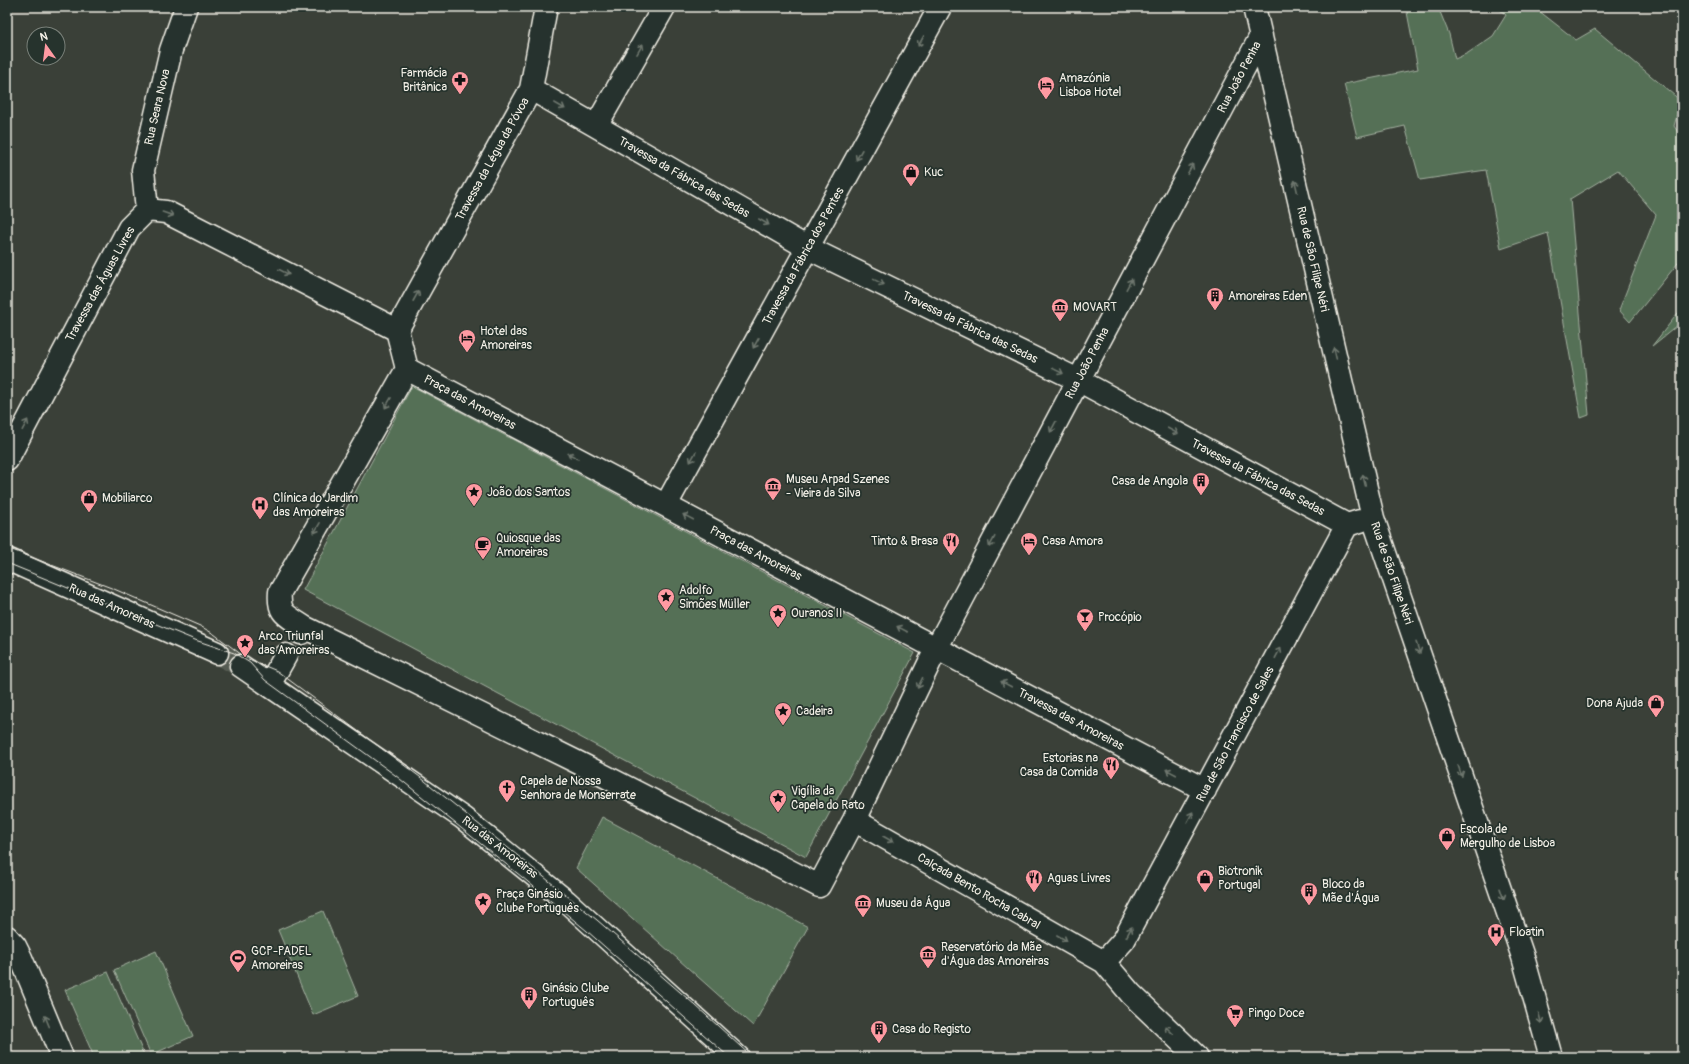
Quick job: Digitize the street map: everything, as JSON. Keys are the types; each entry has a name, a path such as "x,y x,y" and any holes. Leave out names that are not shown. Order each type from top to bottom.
{"street":[{"name":"Rua Seara Nova","path":"147,210 142,170 170,50 186,7"},
{"path":"531,89 546,7"},
{"path":"596,126 664,7"},
{"name":"Travessa da Fábrica dos Pentes","path":"666,505 940,7"},
{"name":"Rua de São Filipe Néri","path":"1254,7 1373,518 1523,957 1551,1057"},
{"name":"Rua João Penha","path":"937,647 1261,36"},
{"name":"Travessa da Légua da Póvoa","path":"397,330 531,89 596,126"},
{"name":"Travessa da Fábrica das Sedas","path":"596,126 808,248 1078,380 1347,525"},
{"path":"147,210 166,212 397,330 407,369 280,592 279,604 284,613 302,630 572,759 819,886 854,820 937,647"},
{"name":"Travessa das Águas Livres","path":"7,460 129,228 147,210"},
{"name":"Praça das Amoreiras","path":"407,369 937,647"},
{"path":"1347,525 1373,518"},
{"name":"Rua de São Francisco de Sales","path":"1104,962 1124,940 1347,525"},
{"name":"Rua das Amoreiras","path":"7,559 217,653"},
{"name":"Travessa das Amoreiras","path":"937,647 1205,790"},
{"path":"269,685 286,655"},
{"name":"Rua das Amoreiras","path":"241,666 436,798 530,871 572,905 738,1057"},
{"name":"Calçada Bento Rocha Cabral","path":"854,820 1104,962"},
{"path":"7,936 15,946 21,958 62,1057"},
{"path":"1104,962 1131,994 1197,1057"}],"green space":[{"path":"1406,7 1438,7 1449,34 1455,59 1468,53 1493,36 1506,15 1497,7 1534,7 1576,40 1595,29 1681,101 1674,126 1682,138 1682,258 1630,322 1619,310 1656,215 1618,170 1570,199 1589,415 1581,418 1548,233 1501,249 1486,170 1420,180 1405,126 1357,137 1344,84 1418,69"},
{"path":"1682,308 1682,322 1652,346"},
{"path":"412,386 915,653 806,857 303,590"},
{"path":"602,817 808,927 753,1026 576,868"},
{"path":"323,911 358,996 313,1015 278,930"},
{"path":"156,951 193,1036 151,1055 114,970"},
{"path":"108,972 145,1057 94,1057 65,990"}],"tunnel":[{"path":"217,653 241,666"}],"tram line":[{"path":"7,548 114,589 200,626 214,634 246,658 277,671 420,777 597,920 695,1005 752,1057"},
{"path":"7,563 195,640 234,653 250,663 265,680 395,775 522,877 587,931 729,1057"}],"place":[{"name":"Farmácia Britânica","path":"460,95"},
{"name":"Amazónia Lisboa Hotel","path":"1046,100"},
{"name":"Kuc","path":"911,187"},
{"name":"Amoreiras Eden","path":"1215,311"},
{"name":"MOVART","path":"1060,322"},
{"name":"Hotel das Amoreiras","path":"467,353"},
{"name":"Casa de Angola","path":"1201,496"},
{"name":"Museu Arpad Szenes - Vieira da Silva","path":"773,501"},
{"name":"João dos Santos","path":"474,507"},
{"name":"Mobiliarco","path":"89,513"},
{"name":"Clínica do Jardim das Amoreiras","path":"260,520"},
{"name":"Tinto & Brasa","path":"951,556"},
{"name":"Casa Amora","path":"1029,556"},
{"name":"Quiosque das Amoreiras","path":"483,560"},
{"name":"Adolfo Simões Müller","path":"666,612"},
{"name":"Ouranos II","path":"778,628"},
{"name":"Procópio","path":"1085,632"},
{"name":"Arco Triunfal das Amoreiras","path":"245,658"},
{"name":"Dona Ajuda","path":"1656,718"},
{"name":"Cadeira","path":"783,726"},
{"name":"Estorias na Casa da Comida","path":"1111,780"},
{"name":"Capela de Nossa Senhora de Monserrate","path":"507,803"},
{"name":"Vigília da Capela do Rato","path":"778,813"},
{"name":"Escola de Mergulho de Lisboa","path":"1447,851"},
{"name":"Aguas Livres","path":"1034,893"},
{"name":"Biotronik Portugal","path":"1205,893"},
{"name":"Bloco da Mãe d'Água","path":"1309,906"},
{"name":"Praça Ginásio Clube Português","path":"483,916"},
{"name":"Museu da Água","path":"863,918"},
{"name":"Floatin","path":"1496,947"},
{"name":"Reservatório da Mãe d'Água das Amoreiras","path":"928,969"},
{"name":"GCP-PADEL Amoreiras","path":"238,973"},
{"name":"Ginásio Clube Português","path":"529,1010"},
{"name":"Pingo Doce","path":"1235,1028"},
{"name":"Casa do Registo","path":"879,1044"}]}
